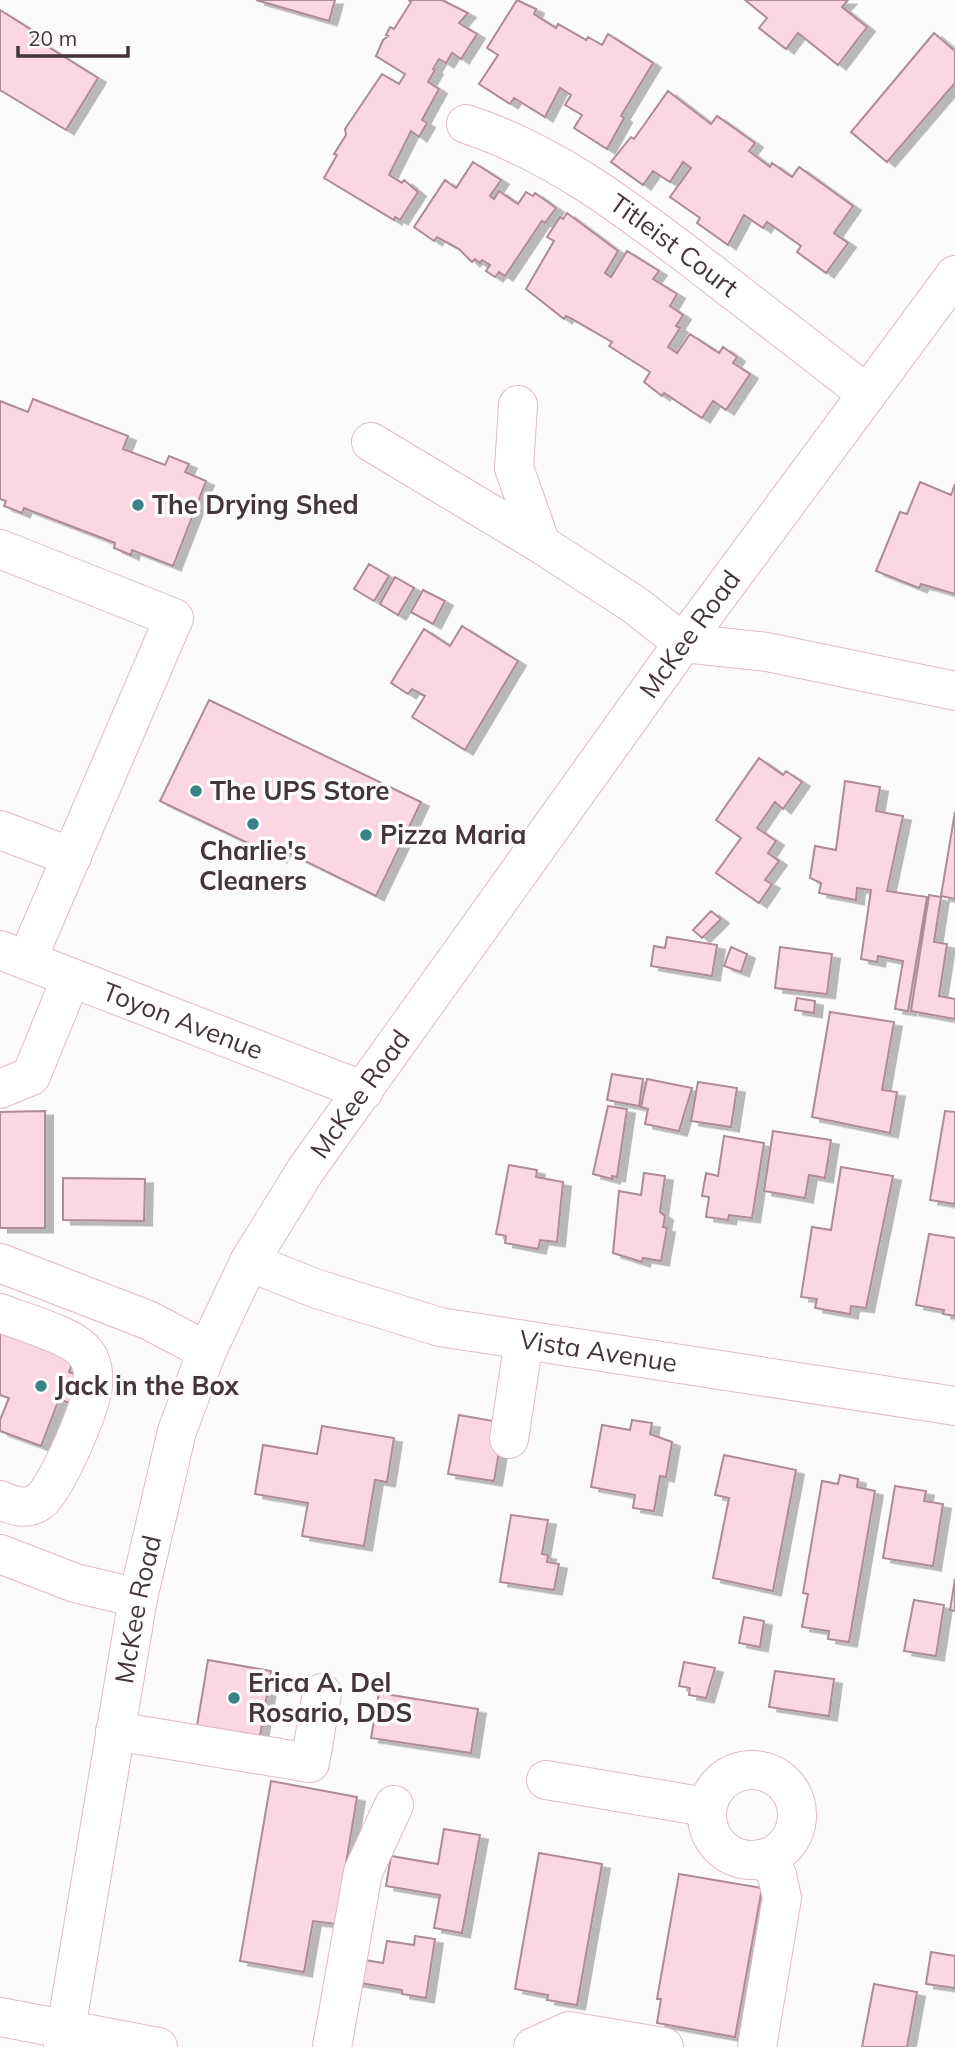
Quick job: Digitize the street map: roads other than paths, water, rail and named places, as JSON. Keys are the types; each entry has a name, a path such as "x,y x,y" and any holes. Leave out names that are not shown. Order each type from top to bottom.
{"street":[{"name":"Titleist Court","path":"466,124 508,138 558,163 612,198 867,394"},
{"name":"McKee Road","path":"64,2039 138,1598 177,1431 207,1351 249,1262 305,1171 365,1091 683,643 955,275"},
{"path":"518,405 514,468 541,544"},
{"path":"371,442 541,544 635,605 683,643 767,652 955,691"},
{"path":"0,549 174,618 72,857 14,955"},
{"path":"0,830 72,857"},
{"name":"Toyon Avenue","path":"14,955 365,1091"},
{"path":"0,1089 32,1076 71,978"},
{"name":"Vista Avenue","path":"249,1262 317,1289 440,1327 955,1406"},
{"path":"0,1263 148,1320 207,1351"},
{"path":"0,1313 72,1342 83,1350 92,1364 94,1387 56,1483 38,1503 19,1508 0,1500"},
{"path":"509,1439 524,1340"},
{"path":"1,1563 138,1598"},
{"path":"115,1731 310,1763 322,1693"},
{"path":"750,1769 766,1772 780,1779 792,1792 797,1808 796,1824 791,1839 780,1852 765,1859 750,1861 734,1857 720,1849 711,1836 706,1807 721,1781 733,1773 750,1769"},
{"path":"546,1780 706,1807"},
{"path":"332,2047 363,1872 394,1805"},
{"path":"757,2047 782,1898 777,1875 765,1859"},
{"path":"0,2017 64,2039 158,2047"},
{"path":"533,2047 569,2031 663,2047"}],"place":[{"name":"The Drying Shed","path":"138,505"},
{"name":"The UPS Store","path":"196,791"},
{"name":"Charlie's Cleaners","path":"253,824"},
{"name":"Pizza Maria","path":"366,835"},
{"name":"Jack in the Box","path":"41,1386"},
{"name":"Erica A. Del Rosario, DDS","path":"234,1698"}]}
